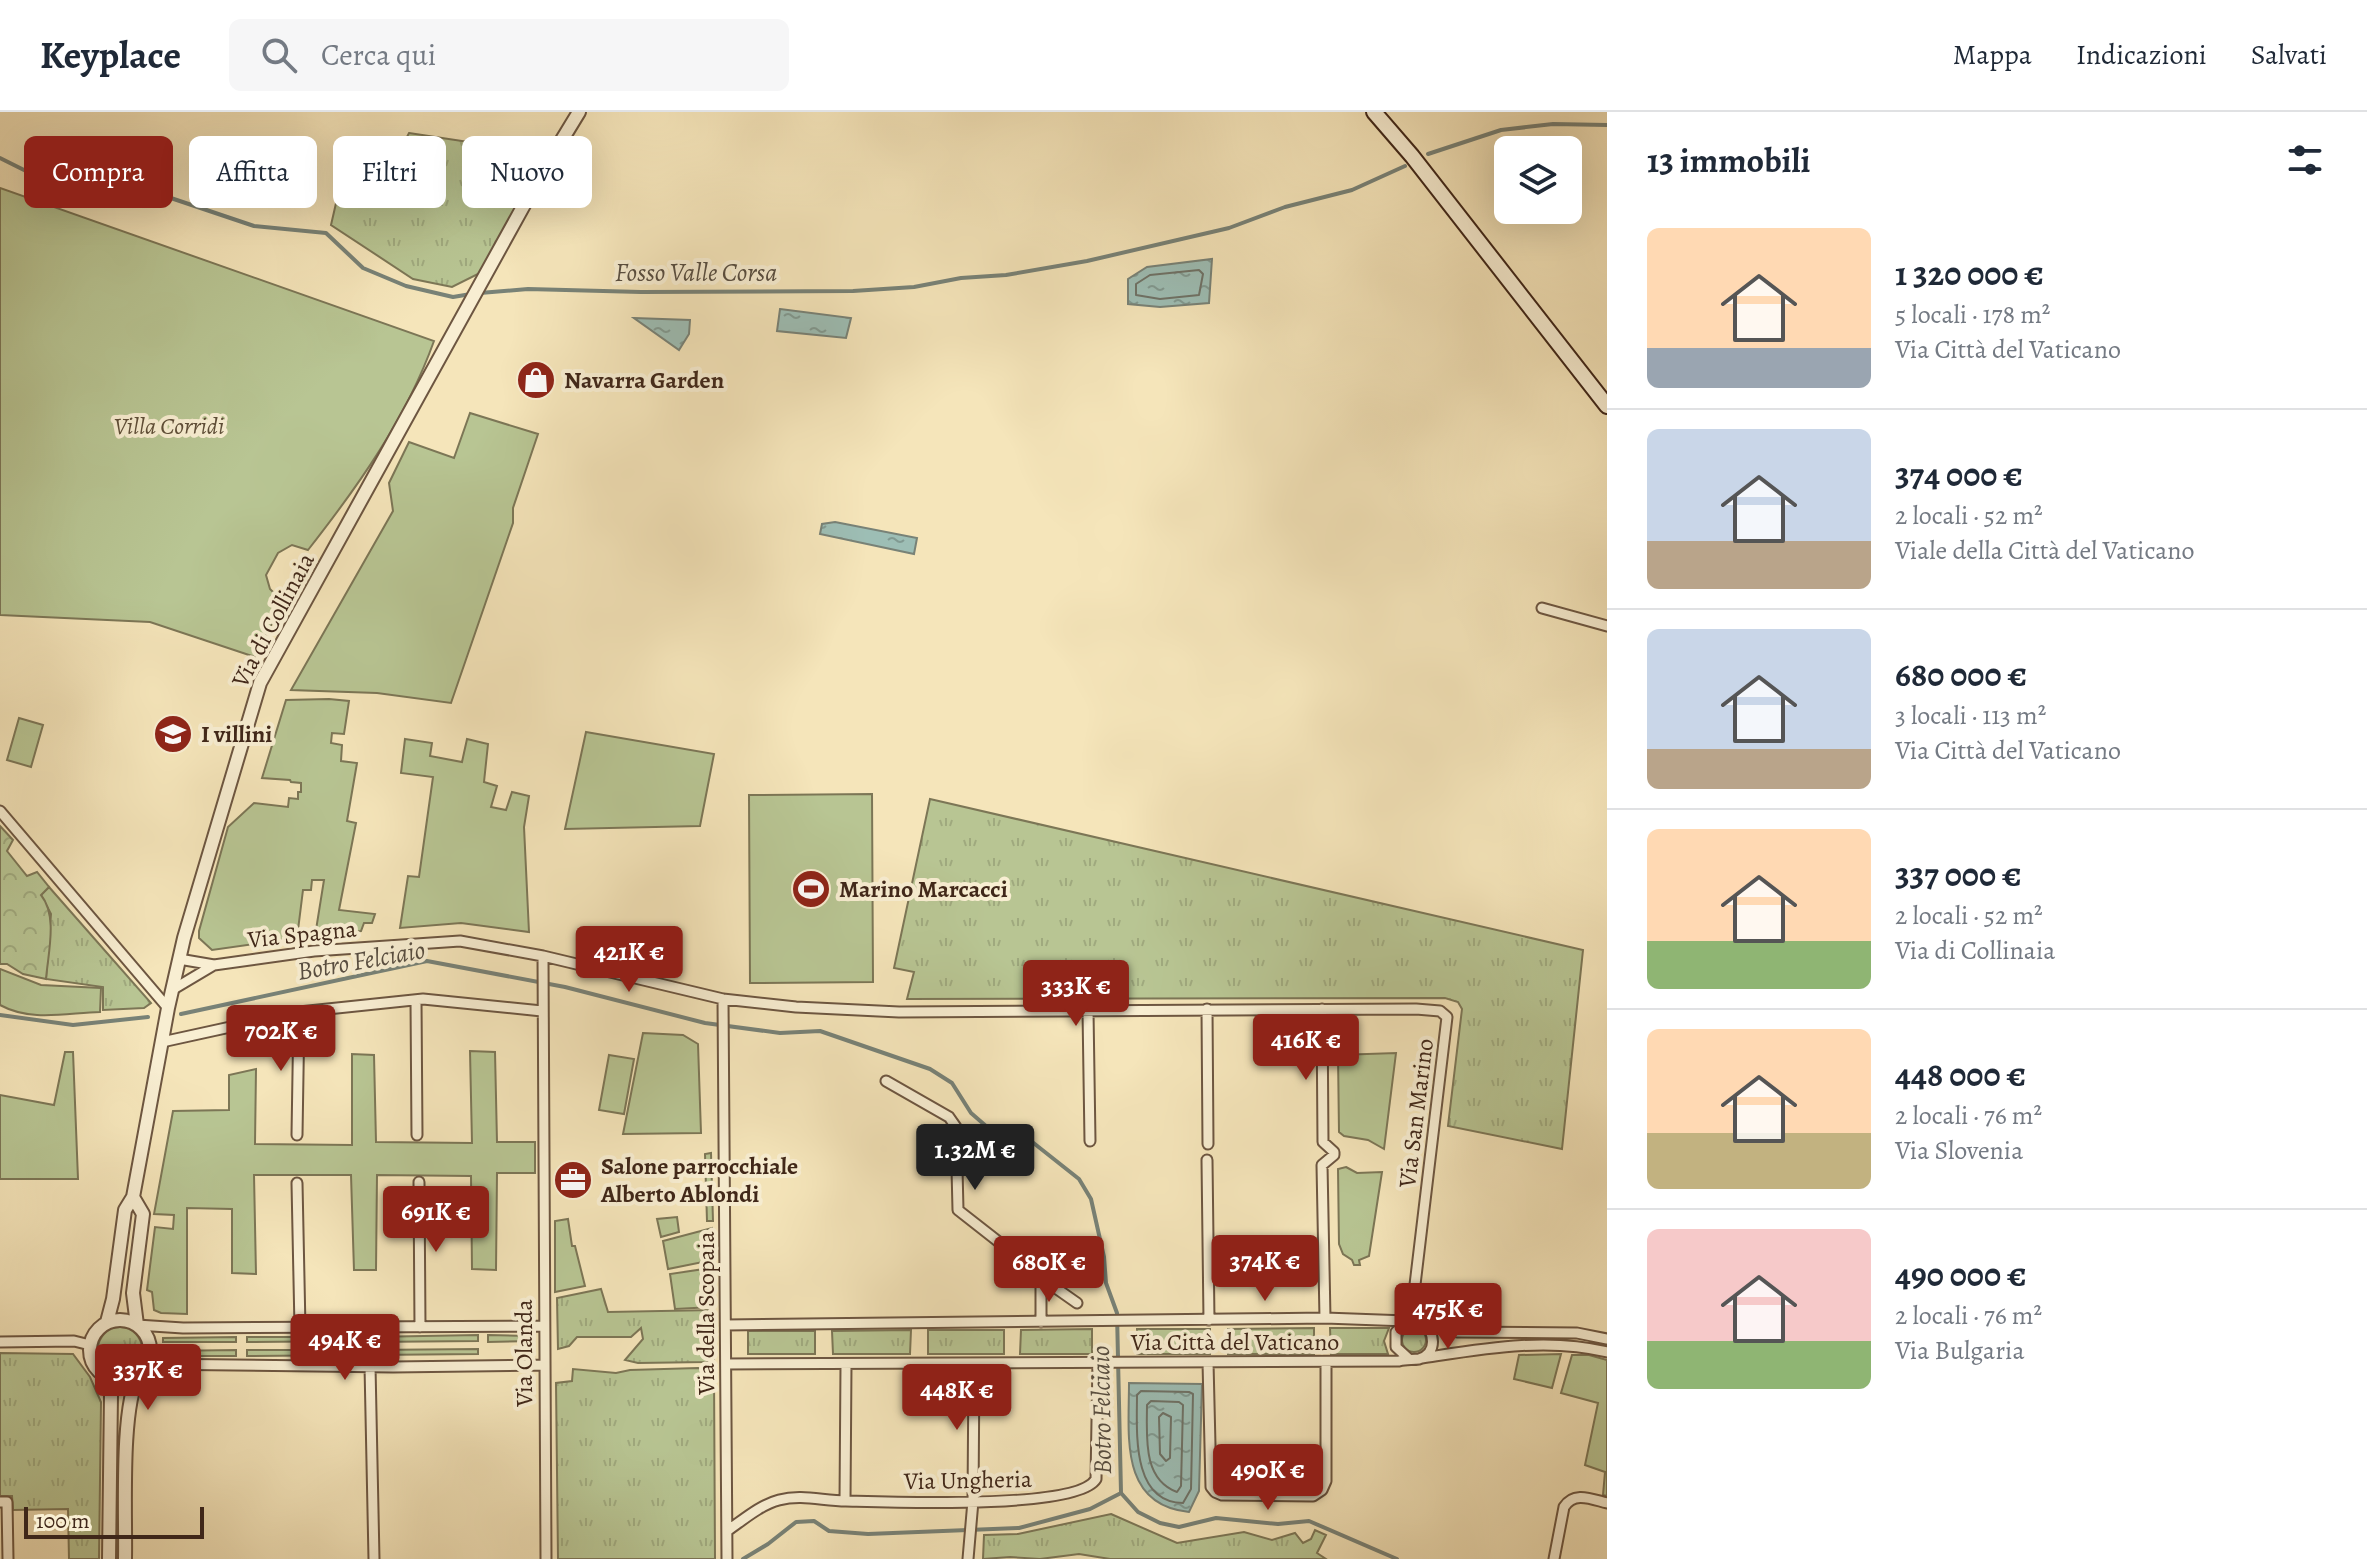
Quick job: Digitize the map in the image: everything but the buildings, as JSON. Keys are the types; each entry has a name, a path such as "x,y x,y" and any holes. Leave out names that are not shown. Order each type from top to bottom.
{"main road":[{"path":"1374,112 1421,166 1607,406"}],"street":[{"name":"Via di Collinaia","path":"107,1322 125,1210 133,1197 179,959 202,872 260,683 579,112"},
{"path":"1542,608 1607,626"},
{"path":"0,811 168,1008"},
{"name":"Via Spagna","path":"179,959 214,965 314,951 460,941 543,956 723,999"},
{"name":"Via Olanda","path":"543,956 546,1559"},
{"name":"Via Spagna","path":"172,990 214,965"},
{"name":"Via San Marino","path":"723,999 883,1012 1207,1009 1440,1011 1447,1017 1414,1293 1407,1321"},
{"name":"Via della Scopaia","path":"723,999 727,1559"},
{"path":"416,1000 417,1135"},
{"path":"162,1042 299,1012 416,1000 542,1008"},
{"path":"1207,1009 1208,1144"},
{"name":"Via Città del Vaticano","path":"1322,1009 1323,1142 1334,1152 1322,1165 1325,1318"},
{"path":"1088,1011 1090,1141"},
{"path":"297,1135 299,1012"},
{"path":"886,1081 919,1097 949,1117 956,1127 958,1210 1077,1303"},
{"name":"Via Città del Vaticano","path":"1207,1160 1209,1320"},
{"path":"419,1182 420,1327"},
{"path":"297,1183 300,1328"},
{"name":"Via di Collinaia","path":"133,1197 143,1214 133,1293 137,1325"},
{"path":"1040,1277 1041,1322"},
{"name":"Via San Marino","path":"1414,1293 1424,1324"},
{"path":"726,1325 1325,1318 1407,1321 1457,1332 1577,1333 1607,1339"},
{"path":"109,1559 111,1394 104,1374 93,1362 90,1345 94,1335 107,1322 122,1319 137,1325 183,1328 543,1326"},
{"path":"1407,1321 1397,1329 1394,1341 1399,1352 1408,1358 1480,1348 1578,1347 1607,1352"},
{"path":"1419,1358 1429,1352 1433,1345 1433,1336 1424,1324"},
{"path":"125,1559 132,1386 143,1369 150,1346 137,1325"},
{"path":"0,1342 74,1341 90,1345"},
{"name":"Via Città del Vaticano","path":"726,1364 1326,1362 1399,1361 1408,1358"},
{"name":"Via Ungheria","path":"727,1531 764,1506 779,1500 812,1497 973,1506 1040,1499 1093,1484 1097,1472 1098,1362"},
{"path":"1208,1362 1211,1487 1222,1495 1313,1496 1322,1490 1326,1481 1326,1362"},
{"path":"968,1559 973,1506 974,1364"},
{"path":"104,1374 122,1380 143,1369 544,1365"},
{"path":"845,1501 846,1365"},
{"path":"370,1366 374,1559"},
{"path":"1554,1559 1568,1500 1576,1496 1607,1503"},
{"path":"0,1502 7,1502 8,1559"}],"green space":[{"path":"446,139 462,141 462,208 518,208 484,271 452,287 413,279 331,225 335,208 446,208"},
{"name":"Villa Corridi","path":"0,188 24,196 24,208 57,208 434,341 395,424 345,501 308,550 292,545 278,553 266,575 270,589 283,602 255,657 150,622 0,615"},
{"path":"470,413 538,434 513,508 513,523 451,703 377,693 291,690 393,511 389,483 409,442 454,458"},
{"path":"286,700 349,701 344,734 332,733 331,743 342,745 341,761 357,763 347,821 356,823 339,910 375,914 372,923 364,923 361,931 315,936 324,880 312,880 311,890 303,890 297,938 212,950 199,938 199,931 228,827 254,803 288,807 289,798 298,799 298,792 301,792 301,783 262,778"},
{"path":"19,718 43,725 31,767 7,760"},
{"path":"586,732 714,754 700,826 565,829"},
{"path":"405,739 432,743 430,756 462,762 467,739 488,744 484,782 497,786 491,807 506,810 512,792 529,796 524,827 529,932 461,923 400,928 408,876 419,877 433,777 401,773"},
{"name":"Marino Marcacci","path":"872,794 873,982 750,983 749,795"},
{"path":"930,799 1583,950 1562,1149 1448,1126 1462,1009 1458,1002 1445,998 907,999 914,972 894,968"},
{"path":"0,826 13,840 7,851 27,876 37,872 49,887 41,895 51,924 46,979 0,964"},
{"path":"49,887 151,1003 144,1008 103,1010 103,987 46,979 51,914 41,895"},
{"path":"0,969 41,985 101,988 100,1012 36,1015 0,1005"},
{"path":"643,1033 683,1035 698,1044 701,1133 623,1134"},
{"path":"470,1051 495,1052 497,1142 535,1142 535,1173 497,1173 496,1270 472,1269 471,1176 377,1175 376,1270 354,1270 351,1175 254,1175 256,1274 232,1273 232,1209 187,1208 187,1314 154,1310 152,1292 147,1290 155,1227 173,1229 174,1215 154,1214 173,1111 229,1110 229,1075 256,1069 255,1144 352,1145 352,1054 374,1055 376,1142 472,1143"},
{"path":"65,1052 73,1052 78,1179 0,1179 0,1095 54,1105"},
{"path":"1396,1053 1384,1149 1368,1140 1344,1136 1339,1132 1338,1055"},
{"path":"609,1055 634,1059 624,1114 599,1110"},
{"path":"711,1153 713,1221 707,1221 705,1154"},
{"path":"1346,1167 1357,1173 1382,1172 1369,1256 1359,1260 1360,1265 1354,1265 1343,1254 1339,1244 1338,1169"},
{"path":"677,1217 679,1232 661,1237 657,1219"},
{"path":"568,1219 572,1246 575,1246 585,1286 555,1292 555,1221"},
{"path":"712,1228 713,1260 668,1269 663,1241"},
{"path":"711,1268 713,1307 675,1309 670,1274"},
{"path":"601,1289 608,1312 714,1310 714,1359 706,1362 638,1363 625,1360 643,1339 641,1328 631,1337 577,1337 569,1346 558,1349 557,1298"},
{"path":"120,1327 136,1333 142,1349 136,1365 120,1371 104,1365 98,1349 104,1333"},
{"path":"1314,1328 1314,1354 1228,1354 1228,1329"},
{"path":"1330,1328 1389,1328 1384,1341 1388,1354 1331,1354"},
{"path":"1414,1328 1423,1331 1426,1340 1423,1349 1414,1352 1405,1349 1402,1340 1405,1331"},
{"path":"1092,1329 1092,1354 1020,1354 1021,1330"},
{"path":"1137,1329 1210,1329 1210,1354 1137,1354"},
{"path":"911,1330 910,1354 833,1354 832,1331"},
{"path":"928,1330 1004,1330 1004,1354 928,1354"},
{"path":"748,1331 815,1331 815,1354 748,1354"},
{"path":"478,1335 478,1341 369,1342 369,1337"},
{"path":"488,1335 527,1336 532,1341 488,1342"},
{"path":"236,1337 236,1342 163,1342 163,1338"},
{"path":"247,1337 360,1337 360,1341 247,1342"},
{"path":"478,1349 478,1354 370,1355 369,1350"},
{"path":"236,1350 236,1356 163,1356 163,1351"},
{"path":"247,1350 360,1350 360,1355 247,1356"},
{"path":"0,1353 73,1354 90,1377 101,1402 99,1559 69,1559 68,1509 13,1510 12,1496 0,1496"},
{"path":"1561,1354 1552,1388 1514,1379 1519,1355"},
{"path":"1572,1355 1589,1355 1607,1360 1607,1496 1603,1495 1605,1472 1585,1465 1598,1403 1561,1393"},
{"path":"698,1368 714,1373 715,1559 558,1559 556,1383 572,1381 573,1369 616,1373"},
{"path":"117,1444 121,1444 119,1559 115,1559"},
{"path":"1111,1514 1177,1543 1244,1532 1272,1540 1295,1533 1303,1543 1311,1539 1315,1530 1326,1535 1317,1553 1326,1559 1110,1559 1079,1554 1040,1559 983,1559 984,1535 1018,1534"}],"water":[{"path":"1212,259 1209,303 1160,307 1128,304 1128,279 1147,267"},
{"path":"780,309 851,318 846,338 777,331"},
{"path":"634,318 690,320 689,334 679,350"},
{"path":"835,522 917,538 914,554 820,534 822,524"},
{"path":"1129,1383 1202,1384 1199,1491 1189,1512 1166,1507 1150,1496 1139,1482 1130,1445"}],"waterway":[{"name":"Fosso Valle Corsa","path":"1428,154 1501,130 1553,124 1607,125"},
{"name":"Fosso Valle Corsa","path":"0,158 28,172 91,190 150,191 254,226 326,233 363,268 406,286 453,297 471,294"},
{"name":"Fosso Valle Corsa","path":"480,293 528,289 853,291 1006,275 1087,261 1229,228 1285,207 1352,190 1405,166"},
{"name":"Botro Felciaio","path":"181,1014 427,961 565,987 705,1023 780,1033 820,1031 930,1069 952,1083 971,1113 986,1126 1031,1141 1079,1179 1091,1199 1104,1257 1106,1283 1117,1313 1121,1493 1138,1512 1160,1523 1179,1527 1216,1518 1278,1524 1309,1521 1397,1559"},
{"name":"Botro Felciaio","path":"0,1015 73,1025 148,1017"},
{"path":"743,1559 796,1522 814,1521 829,1531 868,1534 1019,1528 1090,1509 1121,1493"}],"place":[{"name":"Navarra Garden","path":"536,380"},
{"name":"I villini","path":"173,734"},
{"name":"Marino Marcacci","path":"811,889"},
{"name":"Salone parrocchiale Alberto Ablondi","path":"573,1180"}]}
